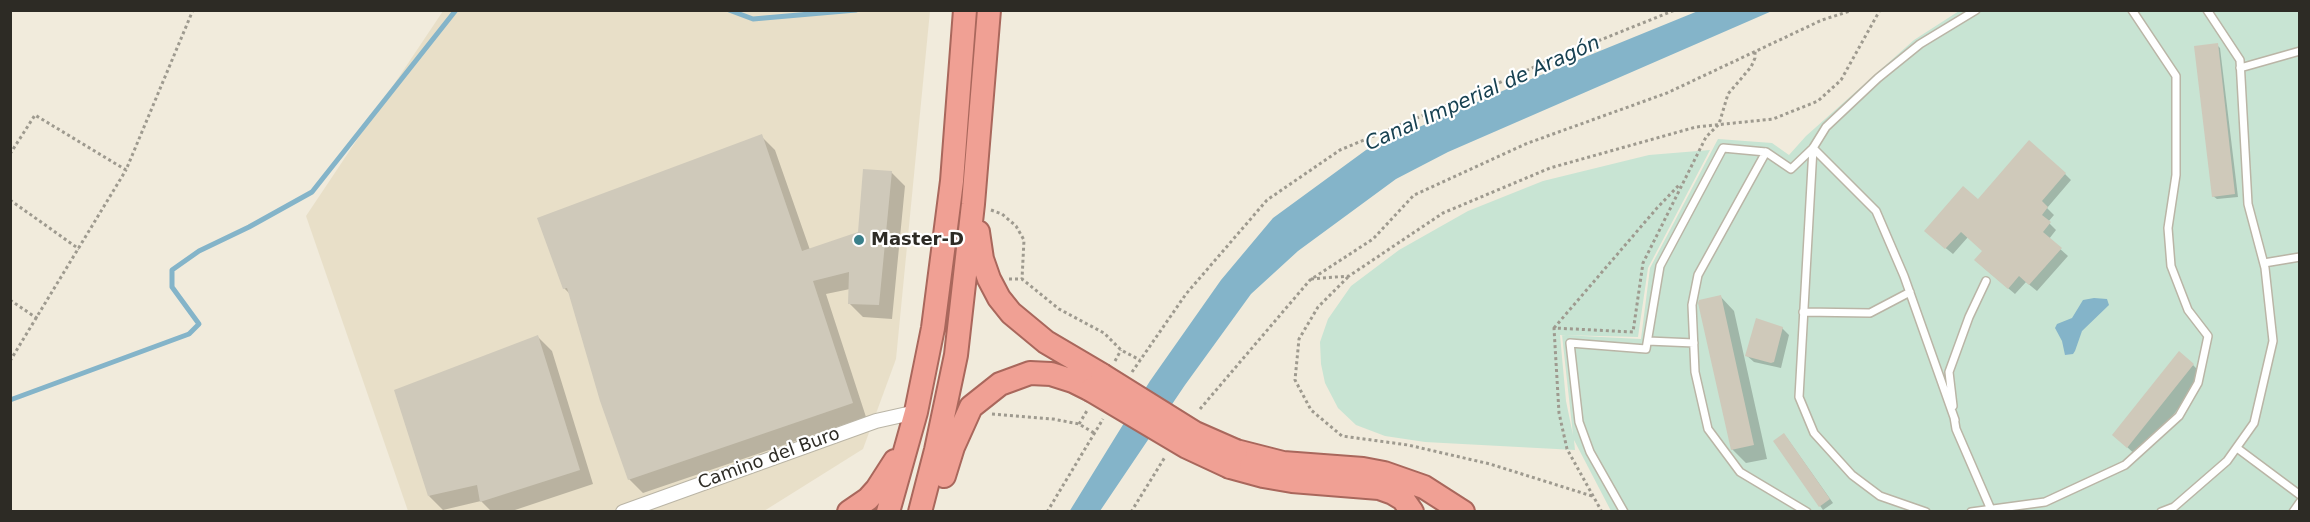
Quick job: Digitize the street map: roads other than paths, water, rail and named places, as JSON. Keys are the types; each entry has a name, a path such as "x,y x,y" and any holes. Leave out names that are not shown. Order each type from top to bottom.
{"highway":[{"path":"920,512 956,355 974,204 988,10"},
{"path":"888,512 916,412 940,284 952,181 964,12"},
{"path":"974,204 982,259 999,298 1011,314 1097,383 1187,447 1233,459 1292,481 1379,488 1402,499 1412,512"},
{"path":"931,512 956,439 971,406 1000,384 1030,374 1051,374 1073,381 1097,383"},
{"path":"849,512 868,499 877,489 909,439"},
{"path":"1233,459 1363,469 1384,473 1424,488 1463,512"}],"street":[{"name":"Camino del Buro","path":"623,512 876,421 916,412"}],"lane":[{"path":"1624,512 1590,452 1579,422 1570,343 1646,349 1660,266 1723,148 1766,152 1791,169 1813,148 1826,127 1878,78 1920,44 1976,10"},
{"path":"1971,512 1993,511 2045,502 2125,465 2179,416 2198,383 2208,336 2188,310 2171,266 2168,228 2176,175 2176,76 2132,10"},
{"path":"2161,512 2174,507 2227,461 2254,423 2273,341 2264,263 2248,204 2240,60 2206,10"},
{"path":"2240,68 2300,51"},
{"path":"1813,148 1876,211 1910,292 1955,420"},
{"path":"1813,148 1798,397 1814,433 1852,475 1880,496 1926,512"},
{"path":"1766,152 1698,275 1692,305 1695,372 1708,429 1740,472 1807,512"},
{"path":"2264,263 2300,257"},
{"path":"1986,281 1969,317 1949,372 1956,429 1993,511"},
{"path":"1803,312 1869,313 1910,292"},
{"path":"1648,341 1694,343"},
{"path":"2237,448 2300,495"},
{"path":"2293,512 2300,502"}],"water":[{"name":"Canal Imperial de Aragón","path":"1698,11 1772,11 1448,152 1396,179 1298,251 1251,294 1185,385 1100,511 1069,512 1150,381 1221,280 1273,218 1366,150 1514,86"},
{"path":"2107,299 2109,305 2082,331 2073,354 2065,355 2062,341 2055,328 2057,324 2072,318 2083,300"}],"waterway":[{"path":"10,400 189,334 199,324 172,287 172,270 199,251 249,227 312,192 456,10"},
{"path":"729,10 753,19 856,10"}],"place":[{"name":"Master-D","path":"859,240"}]}
